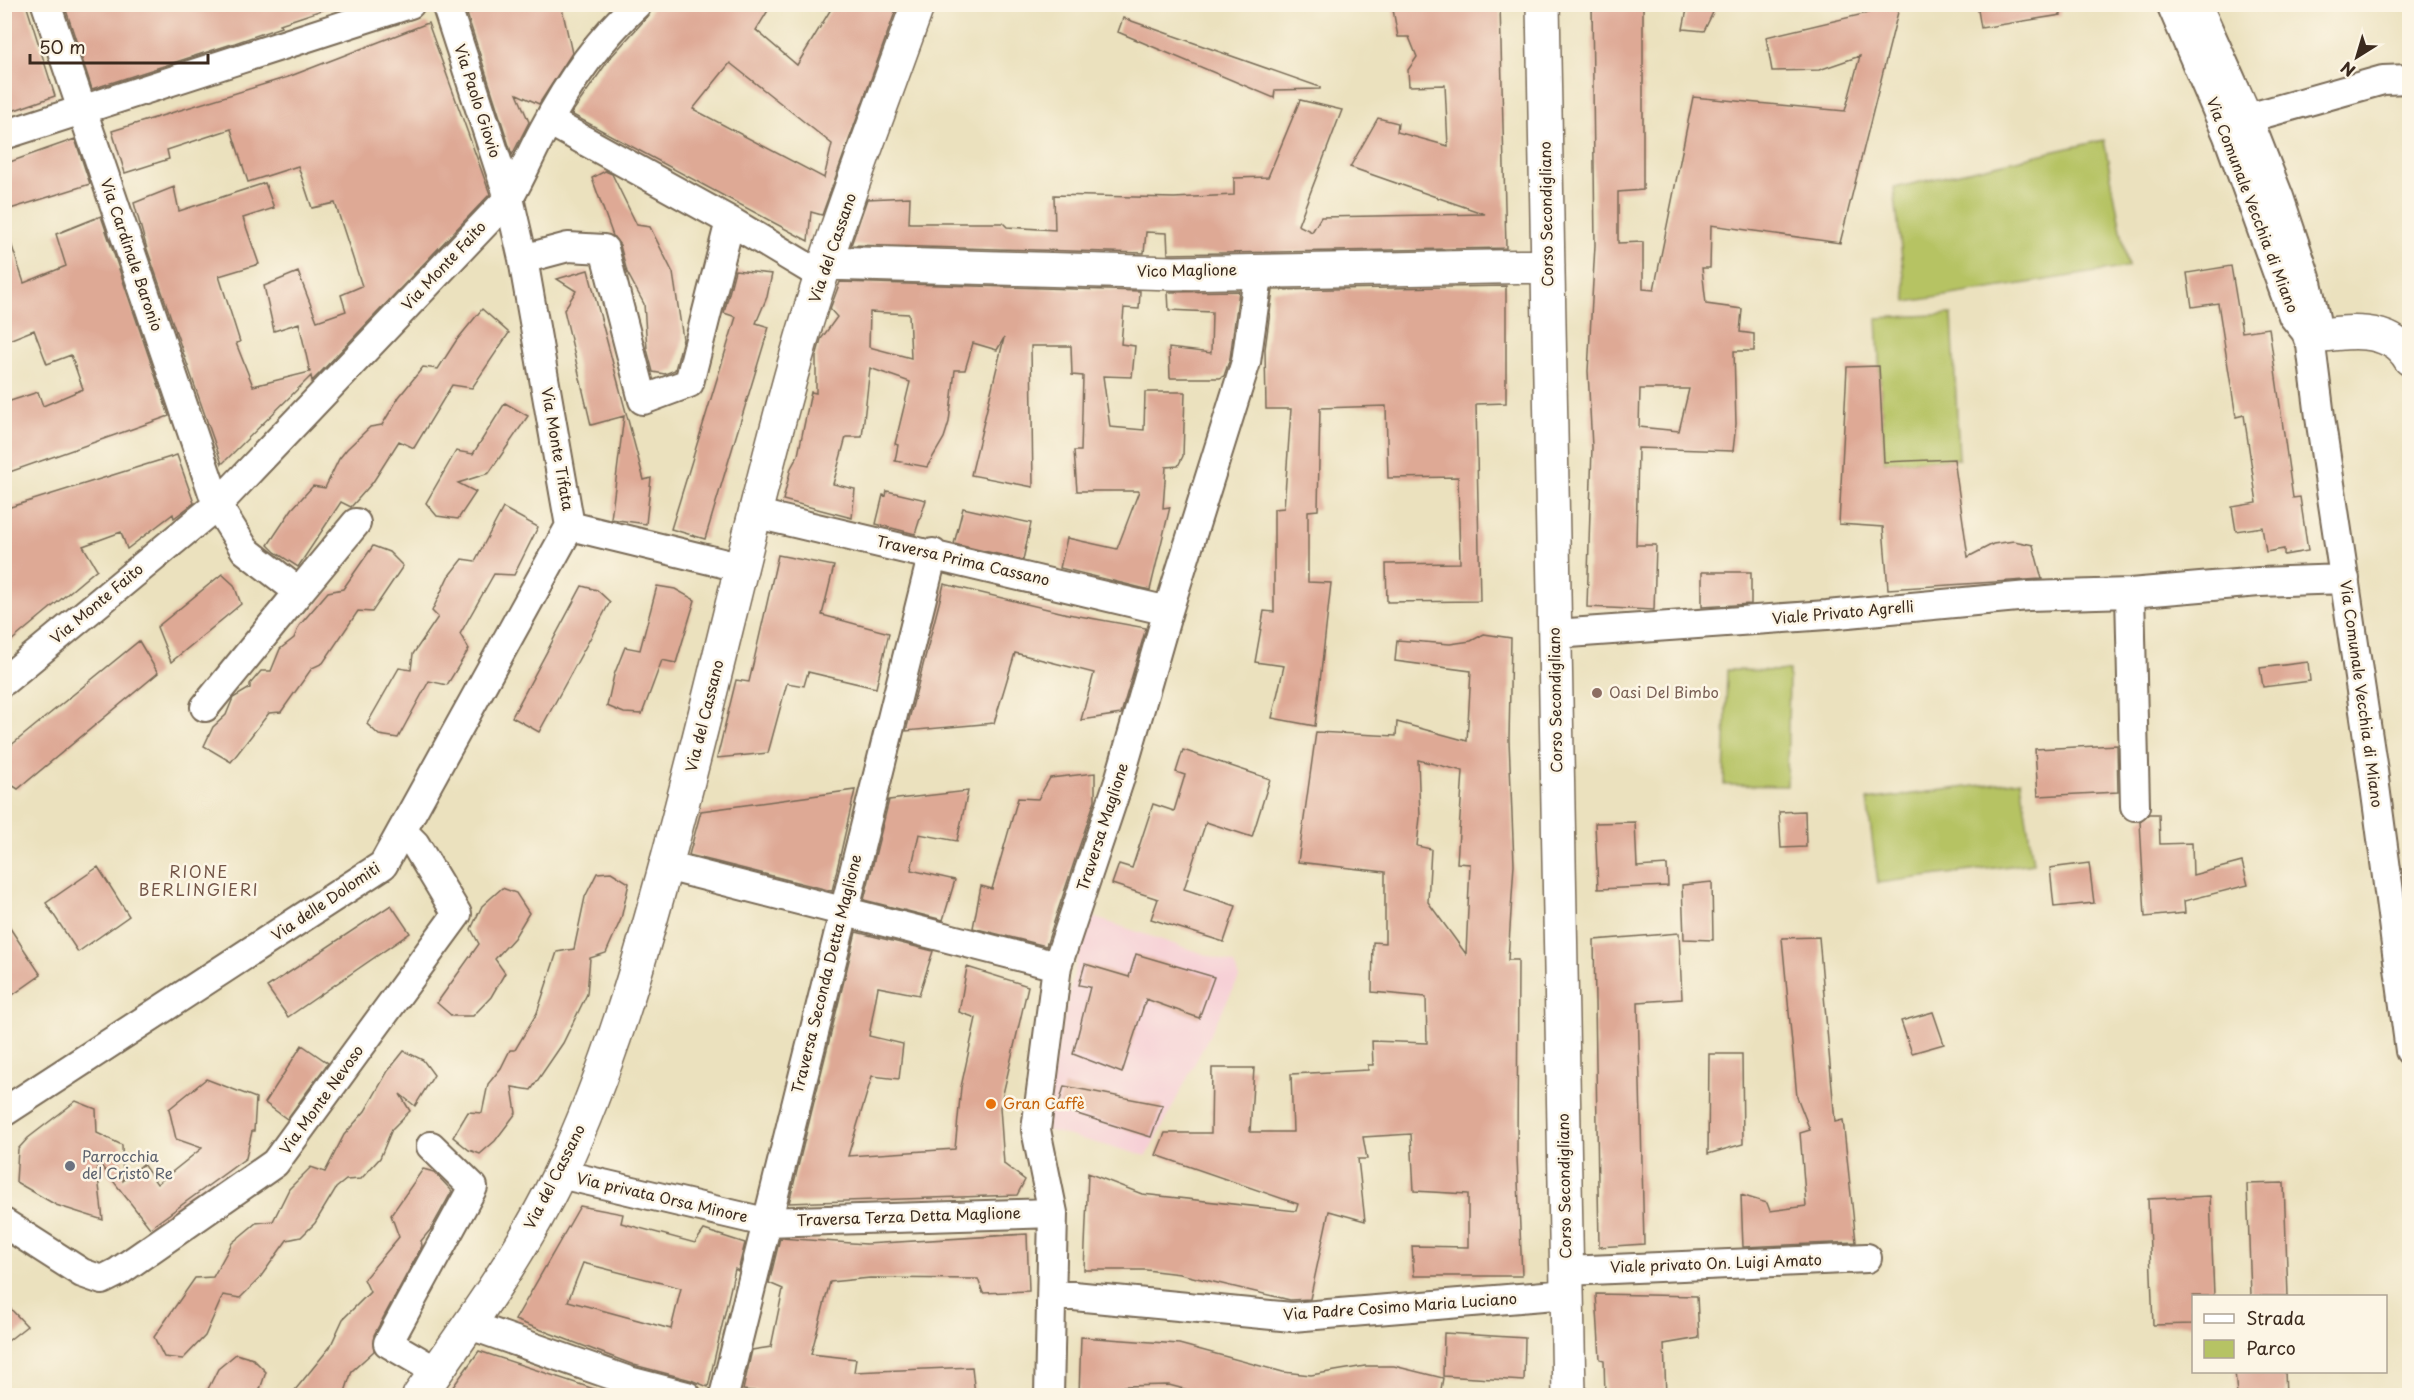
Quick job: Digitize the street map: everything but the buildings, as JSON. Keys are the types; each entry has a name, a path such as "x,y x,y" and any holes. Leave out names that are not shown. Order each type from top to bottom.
{"main road":[{"name":"Via del Cassano","path":"428,1383 470,1325 545,1204 560,1174 614,1041 634,983 666,866 796,357 824,269 918,4"},
{"name":"Corso Secondigliano","path":"1543,4 1569,1395"},
{"name":"Vico Maglione","path":"824,269 1152,272 1548,266"},
{"path":"2310,337 2351,331 2370,334 2386,338 2404,350 2409,359"}],"street":[{"name":"Via Cardinale Baronio","path":"46,4 218,504"},
{"path":"4,135 410,4"},
{"name":"Via Paolo Giovio","path":"446,4 509,198"},
{"name":"Via Monte Faito","path":"4,681 218,504 509,198 549,121 577,75 614,26 637,4"},
{"name":"Via Comunale Vecchia di Miano","path":"2171,4 2232,146 2293,316 2310,337"},
{"name":"Via Comunale Vecchia di Miano","path":"2201,7 2279,197 2306,278 2315,318 2310,337 2409,1051"},
{"path":"2248,118 2383,81 2409,79"},
{"path":"549,121 730,221 824,269"},
{"name":"Via Monte Tifata","path":"509,198 524,259 570,526 743,568"},
{"path":"524,259 568,246 604,249 643,400 689,383 730,221"},
{"name":"Traversa Maglione","path":"1049,1395 1053,1213 1036,1130 1057,966 1119,781 1168,611 1246,362 1258,270"},
{"path":"218,504 245,550 298,592"},
{"name":"Traversa Prima Cassano","path":"757,514 1168,611"},
{"path":"205,707 356,523"},
{"name":"Via delle Dolomiti","path":"4,1112 383,865 570,526"},
{"name":"Traversa Seconda Detta Maglione","path":"724,1395 765,1222 933,554"},
{"name":"Viale Privato Agrelli","path":"1555,634 1827,615 2028,596 2130,593 2259,582 2345,579"},
{"path":"2130,593 2135,806"},
{"name":"Via Monte Nevoso","path":"4,1223 82,1273 102,1280 118,1272 275,1163 457,914 415,844 403,832"},
{"path":"666,866 1057,966"},
{"path":"428,1383 388,1343 473,1187 431,1146"},
{"name":"Via privata Orsa Minore","path":"560,1174 765,1222"},
{"name":"Traversa Terza Detta Maglione","path":"765,1222 1053,1213"},
{"name":"Viale privato On. Luigi Amato","path":"1566,1283 1867,1258"},
{"name":"Via Padre Cosimo Maria Luciano","path":"1053,1294 1292,1317 1566,1283"},
{"path":"470,1325 627,1388 687,1395"}],"shaded area":[{"path":"1087,915 1234,964 1239,978 1147,1156 1046,1130 1050,1080"}],"green space":[{"path":"2104,140 2128,267 1907,302 1894,188"},
{"path":"1952,314 1959,459 1884,462 1877,318"},
{"path":"1727,670 1789,671 1787,786 1724,785"},
{"path":"2021,780 2033,863 1878,883 1867,800"}],"place":[{"name":"Oasi Del Bimbo","path":"1597,693"},
{"name":"Gran Caffè","path":"991,1104"},
{"name":"Parrocchia del Cristo Re","path":"70,1166"}],"district":[{"name":"RIONE BERLINGIERI","path":"199,881"}]}
